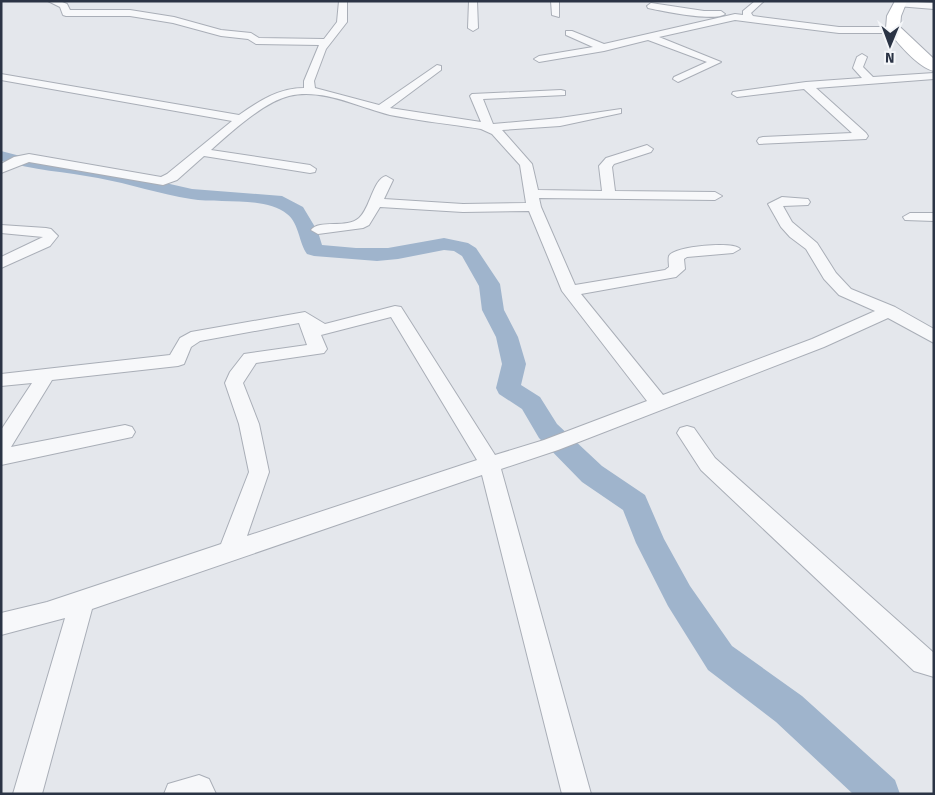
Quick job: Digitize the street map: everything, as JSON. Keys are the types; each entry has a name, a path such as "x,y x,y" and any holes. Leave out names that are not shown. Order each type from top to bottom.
{"street":[{"path":"52,1 64,6 66,12 130,13 174,20 221,33 251,36 256,41 261,42 325,42"},
{"path":"310,90 309,81 325,42 342,22 343,1"},
{"path":"473,1 473,28"},
{"path":"555,1 556,15"},
{"path":"539,59 604,48 735,17 748,16 760,1"},
{"path":"934,6 901,2 894,16 895,30 934,67"},
{"path":"651,6 704,14 748,16 839,30 895,30"},
{"path":"568,33 604,48"},
{"path":"649,37 716,62 678,79"},
{"path":"862,57 858,68 870,80"},
{"path":"381,109 437,68"},
{"path":"737,94 806,85 934,76"},
{"path":"1,77 243,119"},
{"path":"763,141 862,136 806,85"},
{"path":"1,169 16,161 29,158 153,181 163,181 172,177 262,104 283,94 310,90 381,109 489,128 496,131 526,164 533,200 570,291 658,402"},
{"path":"489,128 476,96 561,93"},
{"path":"489,128 560,122 617,111"},
{"path":"609,193 605,166 610,161 647,149"},
{"path":"203,152 310,169"},
{"path":"318,230 353,228 368,220 374,203 386,180"},
{"path":"374,203 463,208 609,193 715,196"},
{"path":"803,202 782,201 775,204 786,224 795,234 812,246 830,276 845,292 889,312 934,337"},
{"path":"910,217 934,216"},
{"path":"1,229 46,232 51,236 44,243 1,263"},
{"path":"570,291 670,274 677,268 676,257 684,253 733,249"},
{"path":"1,380 178,360 181,345 189,338 305,317 322,330 396,311 490,464 577,794"},
{"path":"1,624 47,614 490,464 558,443 658,402 818,343 889,312"},
{"path":"230,552 259,472 249,424 234,383 236,376 250,358 318,349 305,317"},
{"path":"1,447 47,374"},
{"path":"1,457 125,432"},
{"path":"687,433 708,464 923,662 934,665"},
{"path":"28,794 82,602"},
{"path":"178,794 199,789 202,794"}],"waterway":[{"path":"1,156 28,163 99,173 192,194 276,200 296,211 308,232 314,250 345,254 377,255 398,253 435,245 453,244 469,252 482,276 489,284 493,310 507,337 514,364 508,388 531,403 548,431 592,474 635,503 651,543 679,596 720,658 789,709 881,794"}]}
